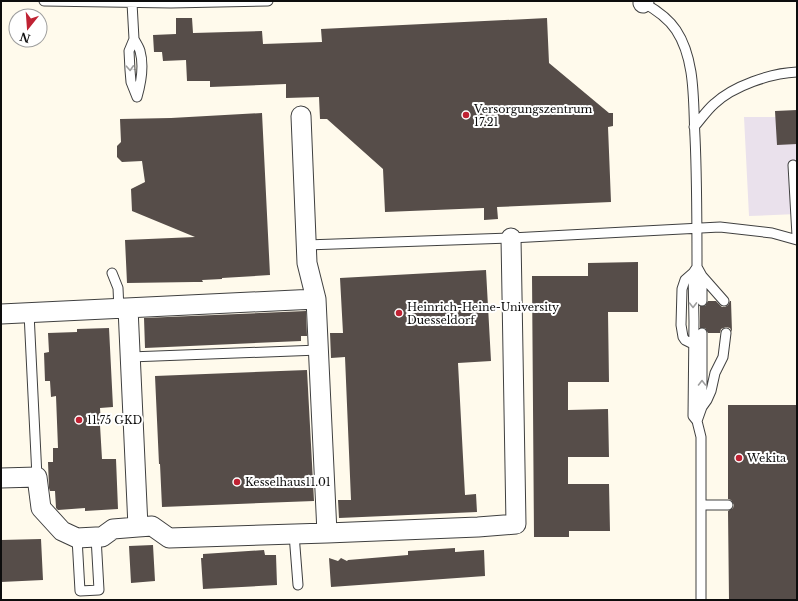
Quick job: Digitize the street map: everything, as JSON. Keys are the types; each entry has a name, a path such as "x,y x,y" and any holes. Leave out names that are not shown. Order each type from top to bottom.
{"street":[{"path":"301,116 307,263 316,299 320,350 327,533"},
{"path":"1,478 37,476 41,508 62,531 76,538 102,537 113,529 152,526 168,538 478,527 516,524 511,238"},
{"path":"1,314 316,299"},
{"path":"123,309 130,357 138,527"}],"lane":[{"path":"44,1 132,3 268,1"},
{"path":"642,2 655,9 673,25 686,52 690,70 694,127 697,228 697,272 693,344 693,416 697,421 701,437 701,600"},
{"path":"132,3 134,39 140,51 141,82 137,97 131,82 129,51 134,39"},
{"path":"694,127 715,103 742,85 762,79 797,72"},
{"path":"793,166 797,236"},
{"path":"306,245 511,238 720,227 772,233 797,240"},
{"path":"697,272 724,301"},
{"path":"697,272 702,302"},
{"path":"112,273 118,288 123,309"},
{"path":"29,313 37,476"},
{"path":"702,333 702,407"},
{"path":"697,421 702,407 709,396 715,373 723,357 726,333"},
{"path":"130,357 320,350"},
{"path":"702,505 728,506"},
{"path":"294,534 298,585"},
{"path":"76,538 80,591 99,590 96,537"}],"shaded area":[{"path":"797,110 797,214 749,216 744,117 775,117"}],"building":[{"name":"Versorgungszentrum 17.21","path":"176,18 192,18 193,33 262,31 263,44 322,42 321,29 547,18 549,63 609,113 613,113 613,126 608,127 611,202 497,207 498,219 484,220 484,208 385,212 383,169 327,119 320,119 319,97 286,98 286,84 210,87 210,81 187,81 186,60 163,61 162,52 154,52 153,35 176,34"},
{"path":"797,110 797,144 777,145 775,111"},
{"path":"262,113 270,275 202,280 203,282 127,283 125,240 195,237 132,211 131,189 145,182 142,161 122,162 117,157 117,146 121,142 120,119"},
{"path":"638,262 638,312 608,312 609,382 568,382 568,410 608,409 609,457 568,457 568,484 609,484 610,531 569,531 569,537 534,537 532,276 588,276 588,263"},
{"path":"486,270 491,361 458,363 465,495 476,494 477,512 339,518 338,500 351,500 345,357 331,358 330,333 343,333 340,278"},
{"path":"708,301 716,301 722,307 725,307 731,301 732,332 730,328 726,327 721,329 720,333 708,333 705,328 700,328 700,306 705,306"},
{"path":"306,311 307,336 301,336 301,341 145,348 144,318"},
{"name":"11.75 GKD","path":"109,328 113,407 100,408 100,425 102,459 116,459 118,509 85,511 85,508 58,510 56,508 55,491 50,491 49,488 48,462 53,462 53,448 58,448 56,396 51,397 50,381 45,381 44,353 49,352 48,333 77,332 77,329"},
{"path":"307,370 314,501 162,507 155,376"},
{"path":"728,405 797,405 797,600 729,600 728,511 733,508 734,505 731,500 728,499"},
{"path":"41,539 43,580 1,582 1,540"},
{"path":"153,545 155,581 131,583 129,546"},
{"path":"455,548 455,552 484,550 485,576 331,587 329,558 338,561 341,558 347,561 408,555 408,551"},
{"path":"264,550 265,555 276,555 277,585 203,589 201,558 203,558 203,554"}],"place":[{"name":"Versorgungszentrum 17.21","path":"466,115"},
{"name":"Heinrich-Heine-University Duesseldorf","path":"399,313"},
{"name":"11.75 GKD","path":"79,420"},
{"name":"Wekita","path":"739,458"},
{"name":"Kesselhaus11.01","path":"237,482"}]}
